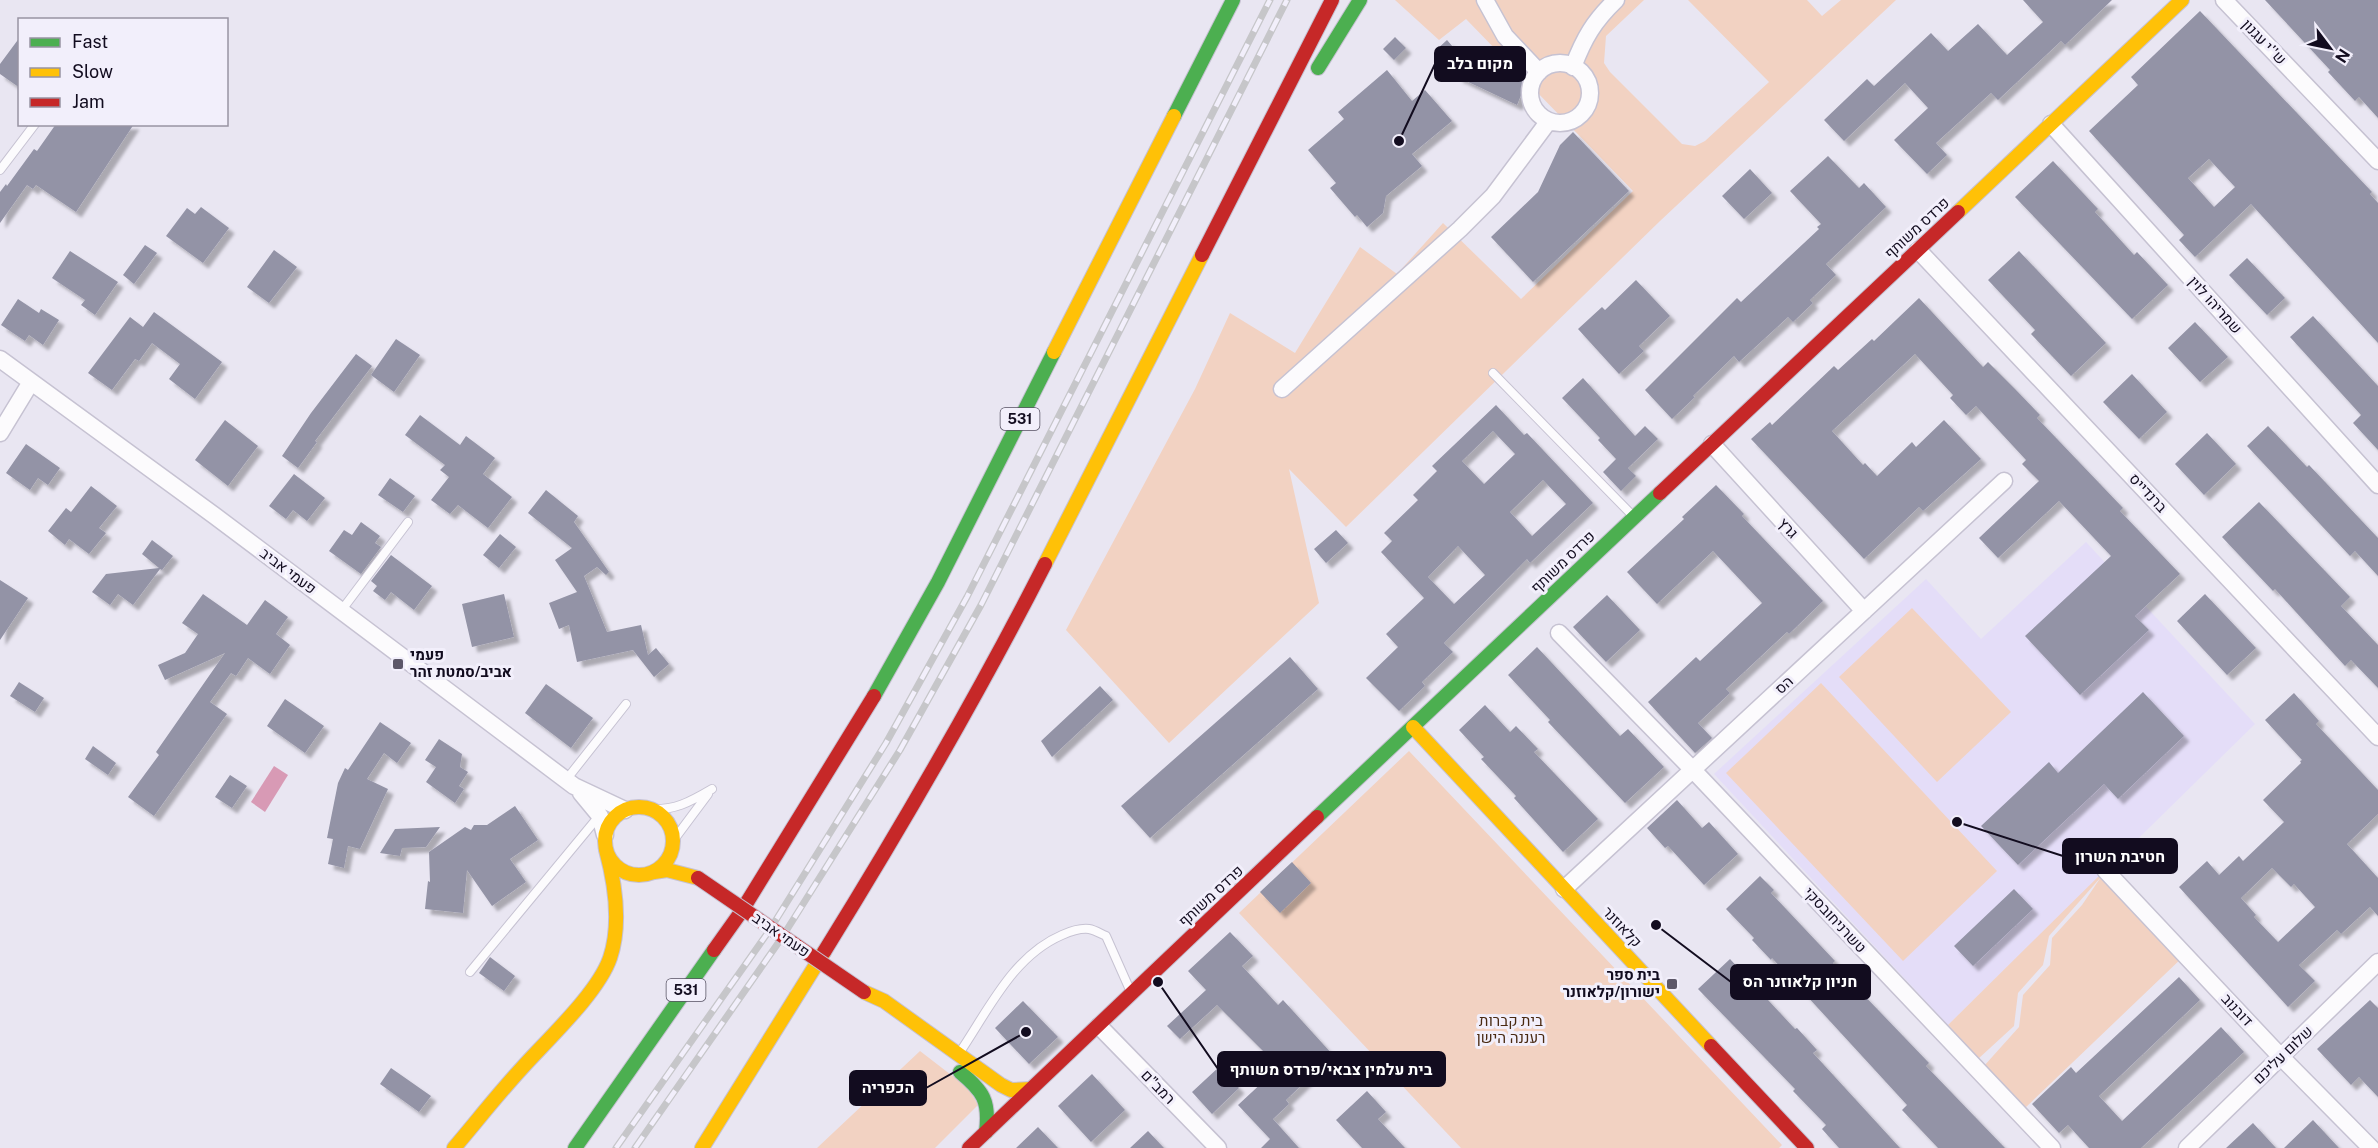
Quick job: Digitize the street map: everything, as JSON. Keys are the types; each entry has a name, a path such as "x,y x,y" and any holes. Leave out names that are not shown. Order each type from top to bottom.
{"main road":[{"path":"1072,318 1223,0"},
{"name":"531","path":"575,1148 741,912 857,726 938,582 1233,0"},
{"path":"702,1148 904,823 1016,623 1332,0"},
{"path":"1311,79 1360,0"},
{"name":"פרדס משותף","path":"969,1148 1413,728 1633,516 2182,0"},
{"path":"1212,237 1292,108"},
{"name":"קלאוזנר","path":"1413,728 1807,1148"},
{"path":"454,1148 512,1079 572,1014 597,981 610,958 616,919 614,878 606,843 613,819 625,810 640,807 648,809"},
{"name":"פעמי אביב","path":"648,809 656,812 668,824 673,843 698,878 864,992 884,1001 1001,1085 1011,1090 1031,1089"},
{"path":"597,1092 794,830"},
{"name":"פעמי אביב","path":"606,843 609,858 621,870 638,876 667,870 698,878"},
{"path":"616,919 631,894 667,860 673,843"},
{"path":"704,1119 846,917"},
{"name":"פעמי אביב","path":"864,992 879,1008 982,1090 987,1100 986,1132"}],"street":[{"path":"1485,0 1504,36 1539,72"},
{"path":"1573,67 1583,39 1600,15 1616,0"},
{"name":"ש''י עגנון","path":"2224,0 2378,161"},
{"path":"1558,63 1573,67 1583,74 1588,82 1589,100 1586,109 1570,122 1560,124 1548,122 1540,117 1533,108 1530,88 1539,72 1549,65 1558,63"},
{"path":"1282,389 1460,229 1492,196 1548,122"},
{"name":"שמריהו לוין","path":"2051,124 2378,485"},
{"name":"ברנדייס","path":"1918,250 2378,737"},
{"name":"פעמי אביב","path":"0,359 341,610 570,783 600,816 606,843"},
{"path":"0,433 31,382"},
{"name":"גרץ","path":"1712,444 1864,611"},
{"name":"הס","path":"1564,890 2004,481"},
{"name":"טשרניחובסקי","path":"1559,633 1693,770 2052,1148"},
{"name":"פעמי אביב","path":"570,783 625,810"},
{"name":"דובנוב","path":"2105,870 2281,1057 2371,1148"},
{"name":"שלום עליכם","path":"2187,1148 2378,962"},
{"name":"רמב\"ם","path":"1099,1026 1218,1148"}],"lane":[{"path":"0,170 33,126"},
{"path":"1493,373 1633,516"},
{"path":"341,610 408,522"},
{"path":"570,783 626,704"},
{"path":"648,809 664,810 683,806 712,789 673,843"},
{"path":"470,972 600,816"},
{"path":"958,1055 992,1001 1025,959 1048,941 1073,930 1090,929 1106,936 1131,994"}],"shaded area":[{"path":"2086,542 2255,724 1948,1025 1714,774 1926,579 1981,639"},
{"path":"274,766 288,775 265,812 251,802"}],"green space":[{"path":"1395,0 1644,0 1606,36 1604,63 1610,72 1682,144 1695,146 1705,141 1769,82 1688,0 1807,0 1822,16 1841,0 1896,0 1660,221 1346,527 1289,469 1319,603 1169,743 1066,630 1195,389 1230,313 1295,353 1360,247 1397,274 1443,223 1521,299 1633,191 1466,19 1439,40"},
{"path":"1912,608 2011,712 1937,782 1839,677"},
{"path":"1821,683 1997,871 1903,961 1726,773"},
{"name":"בית קברות רעננה הישן","path":"1409,751 1782,1145 1779,1148 1461,1148 1239,913"},
{"path":"2105,870 2185,955 2025,1108 1984,1066 2019,1027 2023,995 2050,965 2052,938 2082,905 2101,877 2049,936 2043,965 2018,993 2014,1026 1978,1059 1948,1025"},
{"path":"920,1051 968,1088 978,1105 935,1148 817,1148"}],"building":[{"path":"2023,0 2112,0 2065,45 2061,41 1998,100 1991,93 1936,143 1947,155 1927,174 1894,140 1928,108 1905,83 1844,141 1824,120 1867,79 1874,86 1931,33 1948,51 1978,24 2007,55 2043,22"},
{"path":"2265,0 2378,0 2378,118 2359,97 2355,101 2328,72 2330,70"},
{"path":"2200,11 2372,192 2370,194 2378,203 2378,343 2251,204 2195,257 2179,240 2184,235 2089,131 2138,85 2131,77","holes":["2209,159 2235,187 2214,207 2188,178"]},
{"path":"1395,37 1406,48 1394,60 1383,49"},
{"path":"18,40 18,87 0,74 0,64"},
{"path":"1447,40 1472,69 1466,74 1502,82 1504,74 1526,83 1517,105 1462,79 1463,77 1460,79 1435,51"},
{"path":"1387,70 1412,101 1425,90 1452,121 1412,154 1422,166 1386,196 1383,213 1367,227 1357,215 1355,217 1330,188 1336,183 1308,150 1344,119 1338,112"},
{"path":"55,126 133,126 76,212 36,185 33,189 27,185 0,223 0,192 34,149 37,151"},
{"path":"1573,132 1629,191 1533,282 1491,237 1538,192 1560,145"},
{"path":"1828,156 1859,188 1864,183 1886,207 1826,264 1836,275 1810,300 1813,303 1793,322 1788,317 1739,362 1734,356 1672,419 1645,390 1737,298 1741,302 1819,229 1817,227 1821,224 1790,191"},
{"path":"2053,161 2098,209 2095,212 2134,255 2137,252 2168,285 2132,319 2015,197"},
{"path":"1750,169 1772,193 1744,219 1722,196"},
{"path":"201,207 229,228 203,263 166,236 187,208 195,214"},
{"path":"145,245 157,253 134,284 123,275"},
{"path":"274,250 297,267 269,303 247,287"},
{"path":"70,251 118,282 95,315 81,305 85,300 52,278"},
{"path":"2019,251 2106,343 2071,376 2031,334 2035,330 1988,280"},
{"path":"2247,258 2285,298 2267,315 2229,275"},
{"path":"1636,280 1670,316 1639,346 1644,351 1619,374 1578,329 1602,307 1605,310"},
{"path":"1919,298 1983,367 1988,362 2040,415 2037,418 2123,508 2120,511 2180,574 2135,616 2149,630 2080,695 2025,636 2111,556 2059,501 1998,558 1979,538 2039,481 2022,464 2026,460 1976,406 1966,415 1950,398 1953,395 1915,354 1832,431 1863,465 1865,463 1877,476 1912,442 1916,447 1944,420 1981,459 1923,511 1919,507 1864,559 1751,439 1770,422 1772,425 1834,366 1838,370 1872,339 1874,341"},
{"path":"18,299 39,313 41,309 59,320 43,345 29,335 25,341 1,325"},
{"path":"154,312 222,362 195,399 169,379 180,364 152,343 139,361 135,359 112,390 88,373 130,317 143,327"},
{"path":"2313,316 2378,386 2378,450 2353,423 2361,415 2290,337"},
{"path":"2195,322 2228,357 2200,382 2168,348"},
{"path":"396,339 420,355 394,392 371,375"},
{"path":"356,354 372,366 315,441 317,442 298,468 282,456"},
{"path":"2132,374 2167,412 2139,439 2103,402"},
{"path":"1583,378 1635,436 1645,426 1658,439 1628,468 1636,476 1621,491 1603,472 1616,459 1598,440 1600,438 1562,398"},
{"path":"1496,405 1524,435 1527,433 1593,503 1530,563 1527,559 1444,643 1453,652 1422,682 1425,686 1399,711 1366,678 1398,647 1386,634 1424,598 1381,552 1392,541 1384,533 1418,500 1413,495 1437,471 1432,466","holes":["1493,431 1515,454 1484,484 1462,461","1543,480 1566,504 1532,536 1510,512","1458,546 1485,575 1454,604 1428,577"]},
{"path":"420,415 460,445 466,436 495,458 483,474 512,497 488,528 458,505 450,514 431,500 449,477 440,470 445,465 405,435"},
{"path":"225,420 258,446 228,486 195,460"},
{"path":"2268,426 2307,467 2309,465 2378,538 2378,576 2355,551 2350,556 2247,446"},
{"path":"2207,433 2236,464 2204,495 2175,464"},
{"path":"26,444 60,468 48,485 38,478 30,490 6,473"},
{"path":"294,474 325,498 307,521 293,510 286,519 269,506"},
{"path":"390,478 415,496 403,512 378,495"},
{"path":"1716,485 1744,514 1742,516 1823,601 1726,689 1730,693 1698,723 1712,738 1695,753 1648,702 1696,657 1700,661 1762,603 1713,551 1657,604 1627,572 1684,519 1682,517"},
{"path":"91,486 117,506 99,528 106,533 89,554 69,539 65,545 48,531 66,508 71,512"},
{"path":"546,490 578,516 574,522 609,572 606,575 597,567 584,576 607,632 641,625 648,655 656,648 669,664 654,677 633,650 577,662 569,625 559,629 549,603 577,592 555,560 572,548 528,513"},
{"path":"2259,502 2350,597 2341,606 2378,645 2378,688 2351,660 2345,666 2275,589 2273,591 2222,537"},
{"path":"361,522 380,536 375,543 381,547 361,574 329,551 344,530 352,535"},
{"path":"1336,530 1348,543 1326,563 1314,549"},
{"path":"500,534 516,547 499,568 483,555"},
{"path":"152,540 173,556 162,570 160,569 133,605 118,594 110,605 92,592 106,574 159,568 142,554"},
{"path":"391,555 432,586 414,610 391,592 385,600 373,591 377,586 371,581"},
{"path":"0,580 28,598 0,640"},
{"path":"203,594 247,625 265,600 288,617 276,634 290,645 270,674 248,658 236,676 231,673 210,702 227,714 154,816 128,797 159,755 156,752 225,653 165,680 158,665 185,653 198,634 182,623"},
{"path":"504,594 514,637 472,647 462,604"},
{"path":"2205,594 2256,648 2227,675 2177,621"},
{"path":"1607,595 1640,630 1606,662 1573,627"},
{"path":"1537,647 1620,736 1628,729 1664,767 1625,803 1548,722 1550,720 1508,675"},
{"path":"1290,657 1318,689 1150,838 1121,806"},
{"path":"19,682 44,698 35,712 10,696"},
{"path":"546,684 593,718 571,748 525,713"},
{"path":"1100,686 1113,700 1052,757 1041,741"},
{"path":"2143,692 2184,736 2118,799 2104,784 2018,865 1981,826 2049,762 2058,773"},
{"path":"2294,693 2319,721 2316,724 2378,790 2378,814 2347,844 2378,878 2378,916 2370,907 2341,934 2337,930 2299,965 2315,981 2288,1007 2179,887 2207,861 2219,875 2239,856 2243,861 2284,822 2263,800 2302,760 2265,720","holes":["2272,868 2291,887 2294,884 2315,907 2278,942 2254,917 2256,915 2241,898"]},
{"path":"285,699 324,726 305,753 267,726"},
{"path":"1485,705 1510,732 1516,726 1538,749 1534,752 1598,819 1563,852 1514,798 1516,796 1481,759 1484,757 1459,730"},
{"path":"380,722 411,743 397,763 384,753 367,779 388,789 360,849 348,846 344,868 328,864 333,839 327,838 338,783 345,768 348,770"},
{"path":"439,739 462,754 460,767 468,772 459,786 464,789 455,803 426,782 436,767 425,760"},
{"path":"93,746 116,763 108,775 85,759"},
{"path":"230,775 247,786 232,808 215,797"},
{"path":"1677,800 1702,828 1709,822 1738,854 1704,885 1668,846 1665,848 1647,828"},
{"path":"515,806 538,840 510,859 526,882 492,906 467,870 463,913 425,909 428,881 430,882 429,852 465,827 471,830 474,825 487,825"},
{"path":"440,827 426,847 402,848 400,856 380,853 395,829"},
{"path":"1292,862 1311,883 1280,913 1260,892"},
{"path":"1760,876 1774,890 1771,893 1835,961 1833,963 1929,1063 1926,1066 2005,1148 1938,1148 1902,1110 1907,1105 1772,958 1771,960 1752,940 1754,938 1726,909"},
{"path":"2014,889 2033,909 1973,966 1954,946"},
{"path":"1230,932 1253,956 1242,966 1278,1005 1283,1000 1333,1055 1286,1100 1289,1104 1273,1119 1299,1148 1261,1148 1270,1139 1238,1105 1279,1067 1217,1005 1180,1039 1167,1026 1206,990 1188,971"},
{"path":"490,957 515,976 504,991 479,973"},
{"path":"1730,959 1817,1050 1813,1053 1900,1148 1839,1148 1822,1129 1826,1125 1793,1091 1795,1089 1698,989"},
{"path":"2179,977 2200,1000 2099,1096 2122,1121 2221,1027 2244,1052 2141,1148 2089,1148 2068,1125 2059,1133 2032,1104 2071,1067 2076,1073"},
{"path":"2370,1000 2378,1008 2378,1097 2359,1077 2351,1085 2317,1049"},
{"path":"1023,1001 1058,1037 1029,1064 995,1028"},
{"path":"1219,1067 1239,1088 1212,1114 1192,1092"},
{"path":"391,1068 431,1096 419,1112 380,1084"},
{"path":"1092,1074 1125,1110 1091,1142 1058,1106"},
{"path":"1367,1091 1386,1112 1378,1119 1405,1148 1362,1148 1336,1120"},
{"path":"2313,1120 2339,1148 2284,1148"},
{"path":"2253,1123 2276,1148 2226,1148"},
{"path":"1038,1127 1058,1148 1016,1148"},
{"path":"1148,1131 1164,1148 1130,1148"}],"railway":[{"path":"616,1148 769,931 886,743 967,597 1270,0"},
{"path":"635,1148 781,939 900,750 981,605 1287,0"}],"traffic: fast":[{"path":"1174,116 1233,0"},
{"path":"1318,68 1360,0"},
{"path":"874,696 938,582 1054,352"},
{"path":"1317,817 1660,493"},
{"path":"575,1148 714,950"},
{"path":"960,1072 979,1091 986,1104 986,1132"}],"traffic: slow":[{"path":"1958,212 2182,0"},
{"path":"1054,352 1174,116"},
{"path":"1045,564 1202,255"},
{"path":"1413,727 1711,1046"},
{"path":"639,807 652,810 663,817 670,828 673,841 670,854 663,865 652,872 639,875 626,872 615,865 608,854 605,841 608,828 615,817 626,810 639,807"},
{"path":"454,1148 513,1078 583,1001 604,972 613,945 616,918 612,876 606,850"},
{"path":"654,872 667,870 698,878"},
{"path":"702,1148 824,952"},
{"path":"864,992 884,1001 1001,1085 1011,1090 1031,1089"}],"traffic: jam":[{"path":"1202,255 1332,0"},
{"path":"1660,493 1958,212"},
{"path":"824,952 938,761 1045,564"},
{"path":"714,950 741,912 874,696"},
{"path":"969,1148 1317,817"},
{"path":"698,878 864,992"},
{"path":"1711,1046 1807,1148"}],"place":[{"name":"מקום בלב","path":"1399,141"},
{"name":"פעמי אביב/סמטת זהר","path":"398,664"},
{"name":"חטיבת השרון","path":"1957,822"},
{"name":"חניון קלאוזנר הס","path":"1656,925"},
{"name":"בית עלמין צבאי/פרדס משותף","path":"1158,982"},
{"name":"בית ספר ישורון/קלאוזנר","path":"1672,984"},
{"name":"הכפריה","path":"1026,1032"}]}
